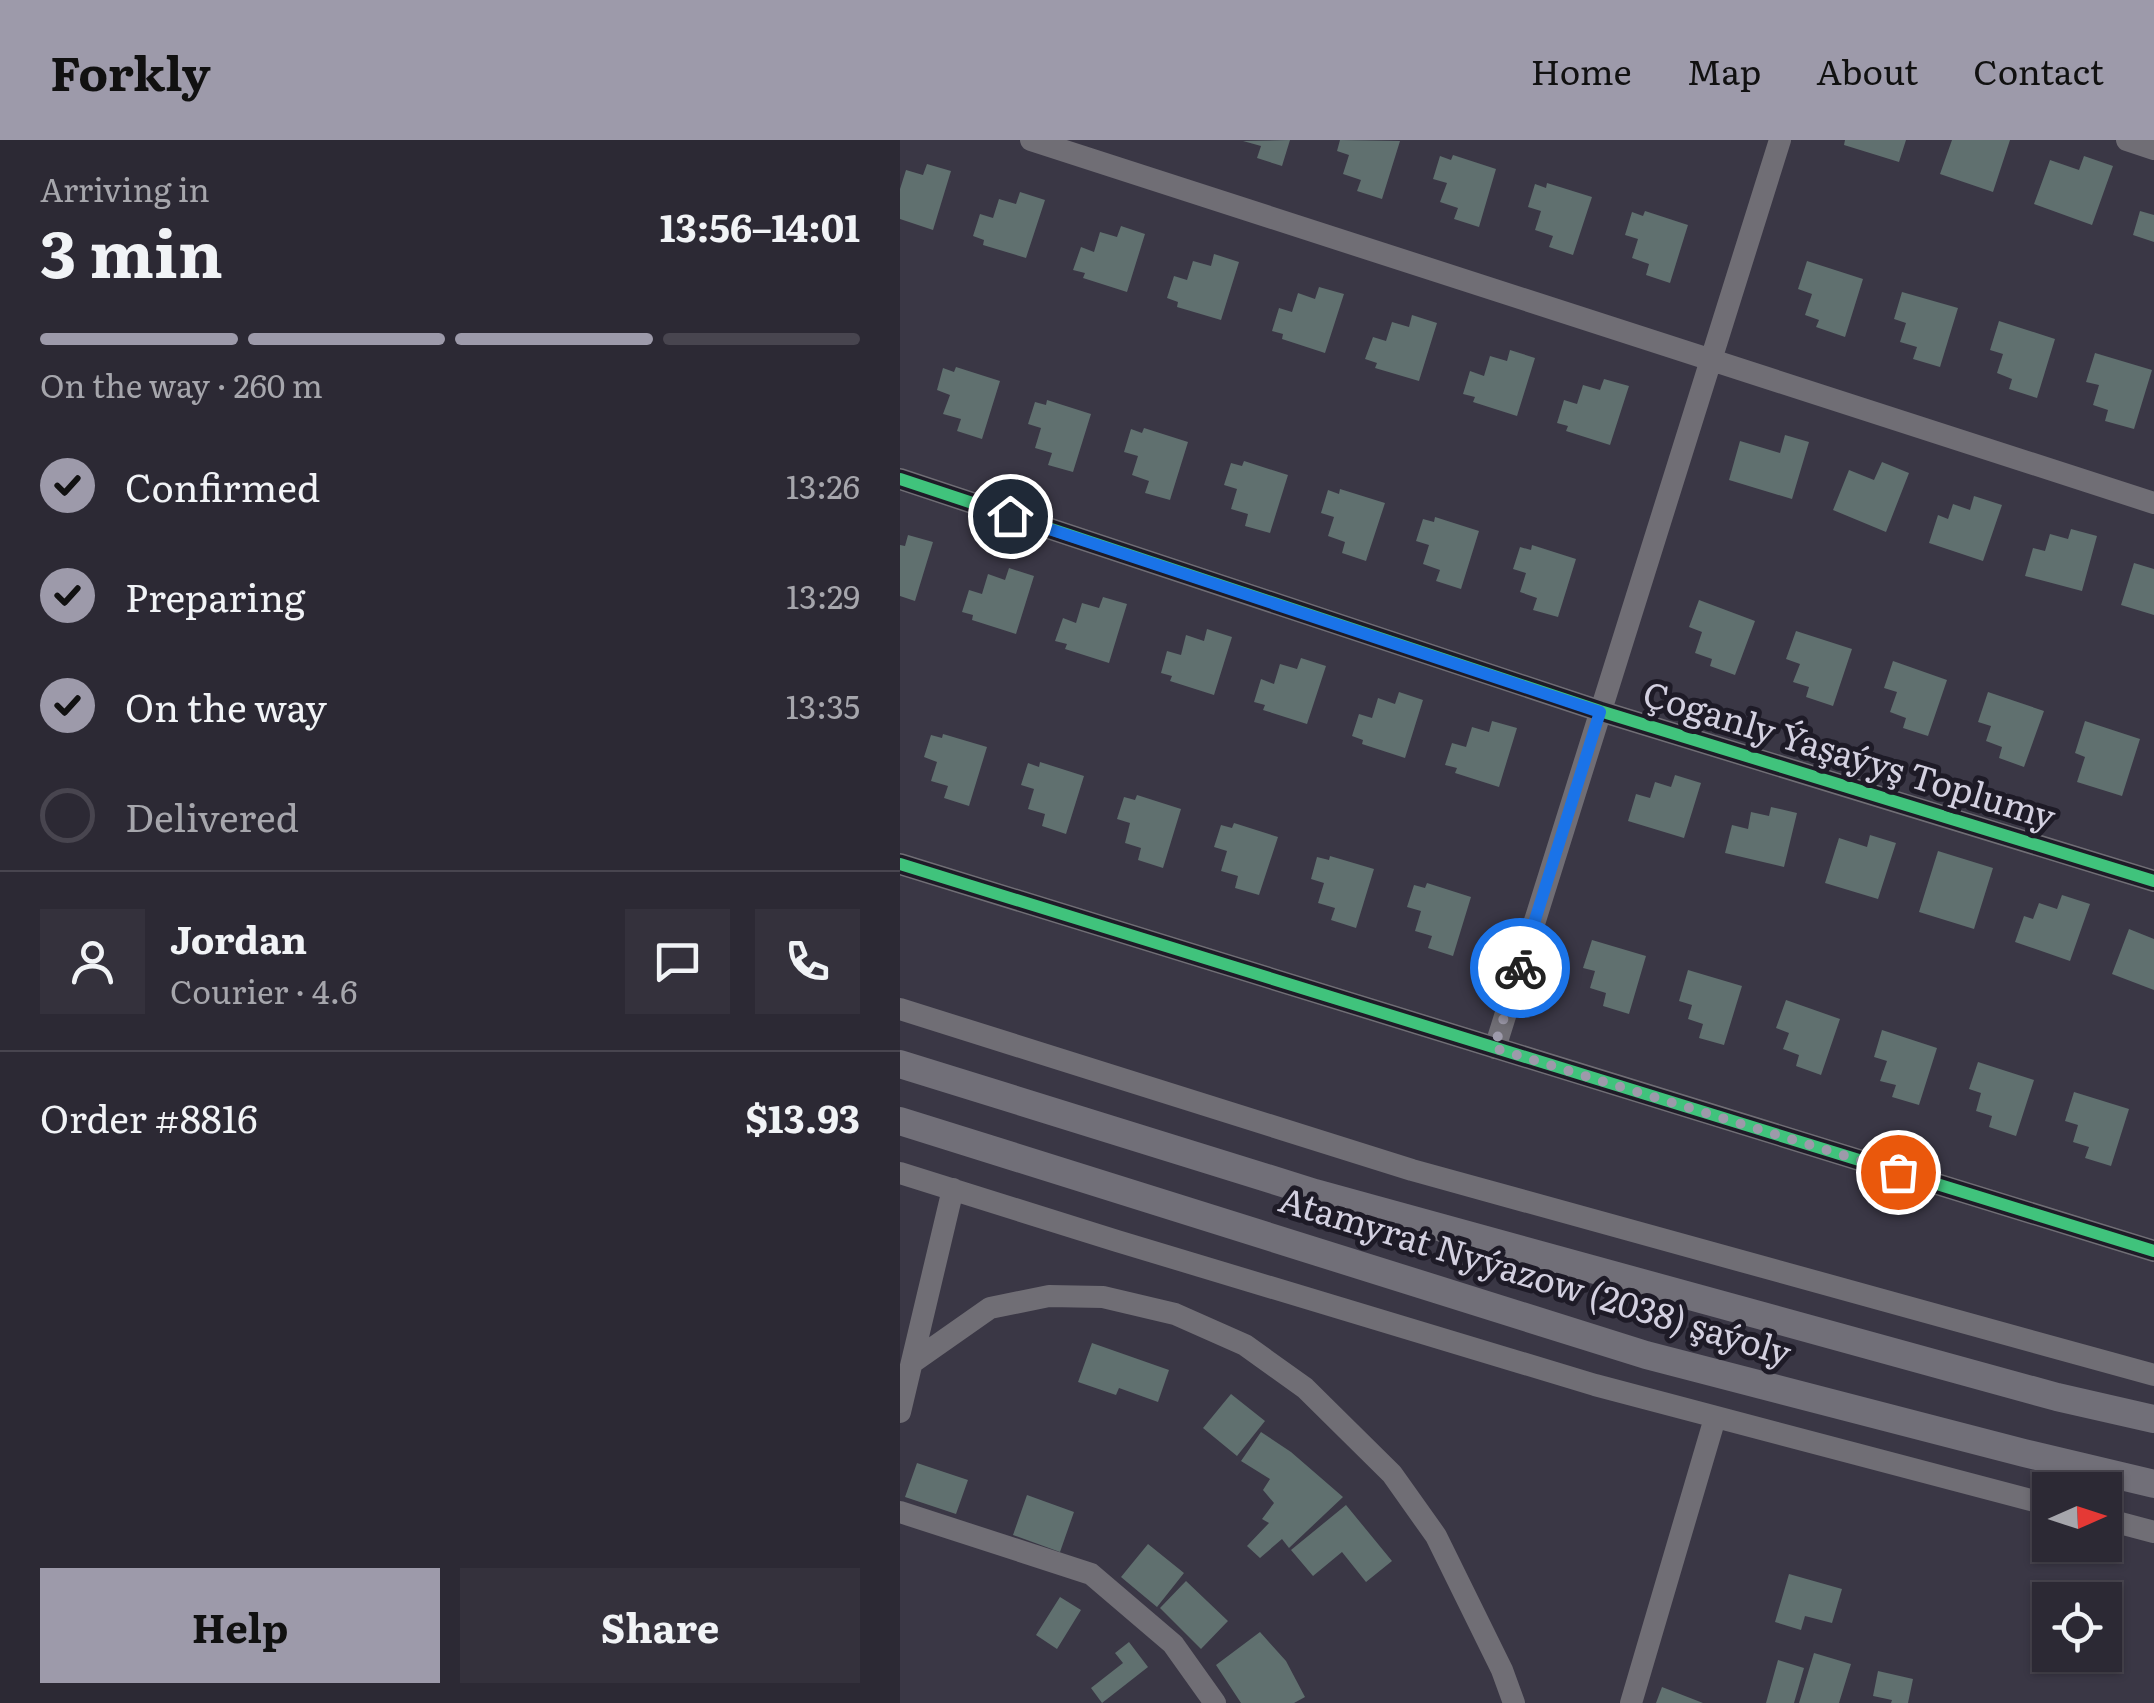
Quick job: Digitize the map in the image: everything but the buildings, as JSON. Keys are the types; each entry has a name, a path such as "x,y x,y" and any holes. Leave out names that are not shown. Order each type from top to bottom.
{"main road":[{"name":"Atamyrat Nyýazow (2038) şaýoly","path":"900,1064 1316,1193 2057,1397 2154,1420"},
{"name":"Atamyrat Nyýazow (2038) şaýoly","path":"900,1121 1646,1354 2154,1484"}],"street":[{"path":"1031,140 2154,503"},
{"name":"Çoganly Ýaşaýyş Toplumy","path":"1494,1048 1780,140"},
{"path":"2127,140 2154,148"},
{"name":"Çoganly Ýaşaýyş Toplumy","path":"900,479 1600,712 2154,880"},
{"path":"900,864 2154,1251"},
{"path":"900,1009 1412,1170 2154,1375"},
{"path":"900,1173 1595,1385 2032,1500"},
{"path":"900,1412 953,1190"},
{"path":"913,1362 990,1308 1048,1296 1103,1297 1175,1314 1245,1345 1305,1388 1392,1474 1436,1536 1502,1670 1514,1703"},
{"path":"1631,1703 1714,1418"},
{"path":"900,1512 1091,1574 1173,1644 1215,1703"},
{"path":"2122,1524 2154,1532"}],"cycle path":[{"path":"900,479 1600,711 2154,881"},
{"path":"900,864 2154,1251"}],"way so far":[{"path":"1520,968 1494,1048 1898,1172"}],"route":[{"path":"1010,516 1600,712 1520,968"}]}
